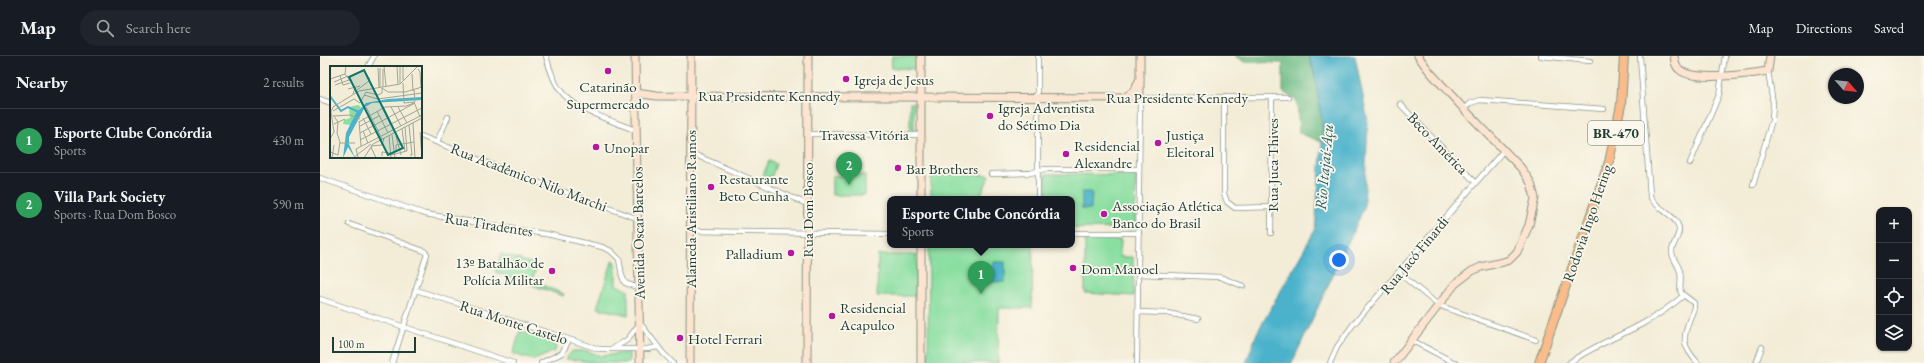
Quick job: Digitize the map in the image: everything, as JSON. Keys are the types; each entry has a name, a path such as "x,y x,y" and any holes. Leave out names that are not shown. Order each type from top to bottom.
{"highway":[{"name":"Rodovia Ingo Hering","path":"1539,363 1609,162 1621,105 1624,56"}],"street":[{"path":"369,66 374,56"},
{"path":"546,56 555,83 566,97 580,106 635,130"},
{"name":"Avenida Oscar Barcelos","path":"635,56 636,218 640,363"},
{"name":"Alameda Aristiliano Ramos","path":"690,363 691,56"},
{"name":"Rua Dom Bosco","path":"807,363 808,56"},
{"path":"921,56 921,196"},
{"path":"1038,56 1038,196"},
{"path":"1137,363 1140,56"},
{"path":"1394,363 1455,284 1472,271 1481,267 1503,262 1513,256 1525,236 1534,206 1534,190 1521,168 1464,109 1430,72 1418,56"},
{"path":"1541,56 1590,60"},
{"path":"1640,56 1649,191 1653,202 1676,221 1679,227 1677,239 1672,250 1681,273 1680,290 1683,296 1694,303 1684,341 1688,353 1698,363"},
{"path":"1674,56 1676,66 1692,75 1723,76 1768,71"},
{"path":"1690,163 1719,95 1725,56"},
{"path":"1753,185 1772,120 1773,103 1768,71 1770,56"},
{"path":"1125,97 1133,92 1140,79"},
{"name":"Rua Presidente Kennedy","path":"635,93 657,96 808,95 1140,98 1288,97"},
{"path":"1224,97 1224,194 1227,202 1236,208 1272,207"},
{"name":"Rua Juca Thives","path":"1271,233 1272,97"},
{"path":"320,99 330,103"},
{"path":"1464,109 1470,103 1480,100 1604,109"},
{"name":"Beco América","path":"1400,104 1476,182"},
{"path":"437,142 448,117"},
{"name":"Travessa Vitória","path":"807,134 920,135"},
{"name":"Rua Acadêmico Nilo Marchi","path":"422,136 507,171 636,218"},
{"name":"Rua Jacó Finardi","path":"1330,363 1343,337 1504,150"},
{"path":"690,153 807,204"},
{"path":"991,174 1044,170 1139,170"},
{"name":"Rua Tiradentes","path":"320,178 425,214 551,235 611,251 619,259 622,276 625,283 639,288"},
{"path":"348,224 424,251 427,254 392,363"},
{"path":"690,231 807,234 887,234"},
{"path":"1075,233 1138,232"},
{"path":"921,248 921,363"},
{"path":"1399,273 1438,305 1536,340"},
{"path":"1138,274 1220,277 1243,286"},
{"name":"Rua Monte Castelo","path":"416,290 602,350 658,347"},
{"path":"1568,363 1599,345 1642,324 1669,308 1683,296"},
{"path":"320,299 513,363"},
{"path":"1138,312 1167,313 1198,319"},
{"path":"612,349 627,340 640,323 658,347 673,363"},
{"path":"541,363 547,362 562,353 569,340"},
{"path":"1411,340 1455,363"},
{"path":"1756,363 1762,347"}],"green space":[{"path":"892,56 920,56 920,69 891,68"},
{"path":"1235,56 1308,56 1315,76 1320,99 1322,142 1299,133 1297,101 1283,92 1283,63 1245,62"},
{"path":"910,103 914,103 914,132 910,132"},
{"path":"769,161 776,164 771,178 763,175"},
{"path":"931,173 990,175 980,196 931,196"},
{"name":"Associação Atlética Banco do Brasil","path":"1046,174 1136,175 1135,229 1075,228 1075,196 1046,196"},
{"path":"865,175 865,195 832,195 832,176"},
{"path":"1085,239 1121,240 1120,257 1133,257 1134,296 1085,293"},
{"path":"929,248 1033,248 1032,308 999,308 998,363 928,362"},
{"path":"501,254 537,265 532,281 564,294 563,296 495,272"},
{"path":"878,255 917,255 916,296 877,296"},
{"path":"613,259 616,267 616,285 628,290 628,315 597,308"},
{"path":"520,331 554,342 556,348 555,351 534,360 513,354"},
{"path":"572,351 587,351 601,356 629,352 629,363 598,363 566,359"}],"water":[{"name":"Rio Itajaí-Açu","path":"1308,56 1355,56 1368,122 1364,208 1292,363 1246,363 1257,333 1315,230 1323,129 1314,70"},
{"path":"1082,192 1092,192 1091,209 1082,209"},
{"path":"993,262 1005,262 1005,282 982,282 982,273 993,273"}],"place":[{"name":"Catarinão Supermercado","path":"608,71"},
{"name":"Igreja de Jesus","path":"846,79"},
{"name":"Igreja Adventista do Sétimo Dia","path":"990,116"},
{"name":"Justiça Eleitoral","path":"1158,143"},
{"name":"Unopar","path":"596,147"},
{"name":"Residencial Alexandre","path":"1066,154"},
{"name":"Bar Brothers","path":"898,168"},
{"name":"Villa Park Society","path":"849,185"},
{"name":"Restaurante Beto Cunha","path":"711,187"},
{"name":"Associação Atlética Banco do Brasil","path":"1104,214"},
{"name":"Palladium","path":"791,253"},
{"name":"Dom Manoel","path":"1073,268"},
{"name":"13º Batalhão de Polícia Militar","path":"552,271"},
{"name":"Esporte Clube Concórdia","path":"981,294"},
{"name":"Residencial Acapulco","path":"832,316"},
{"name":"Hotel Ferrari","path":"680,338"}]}
